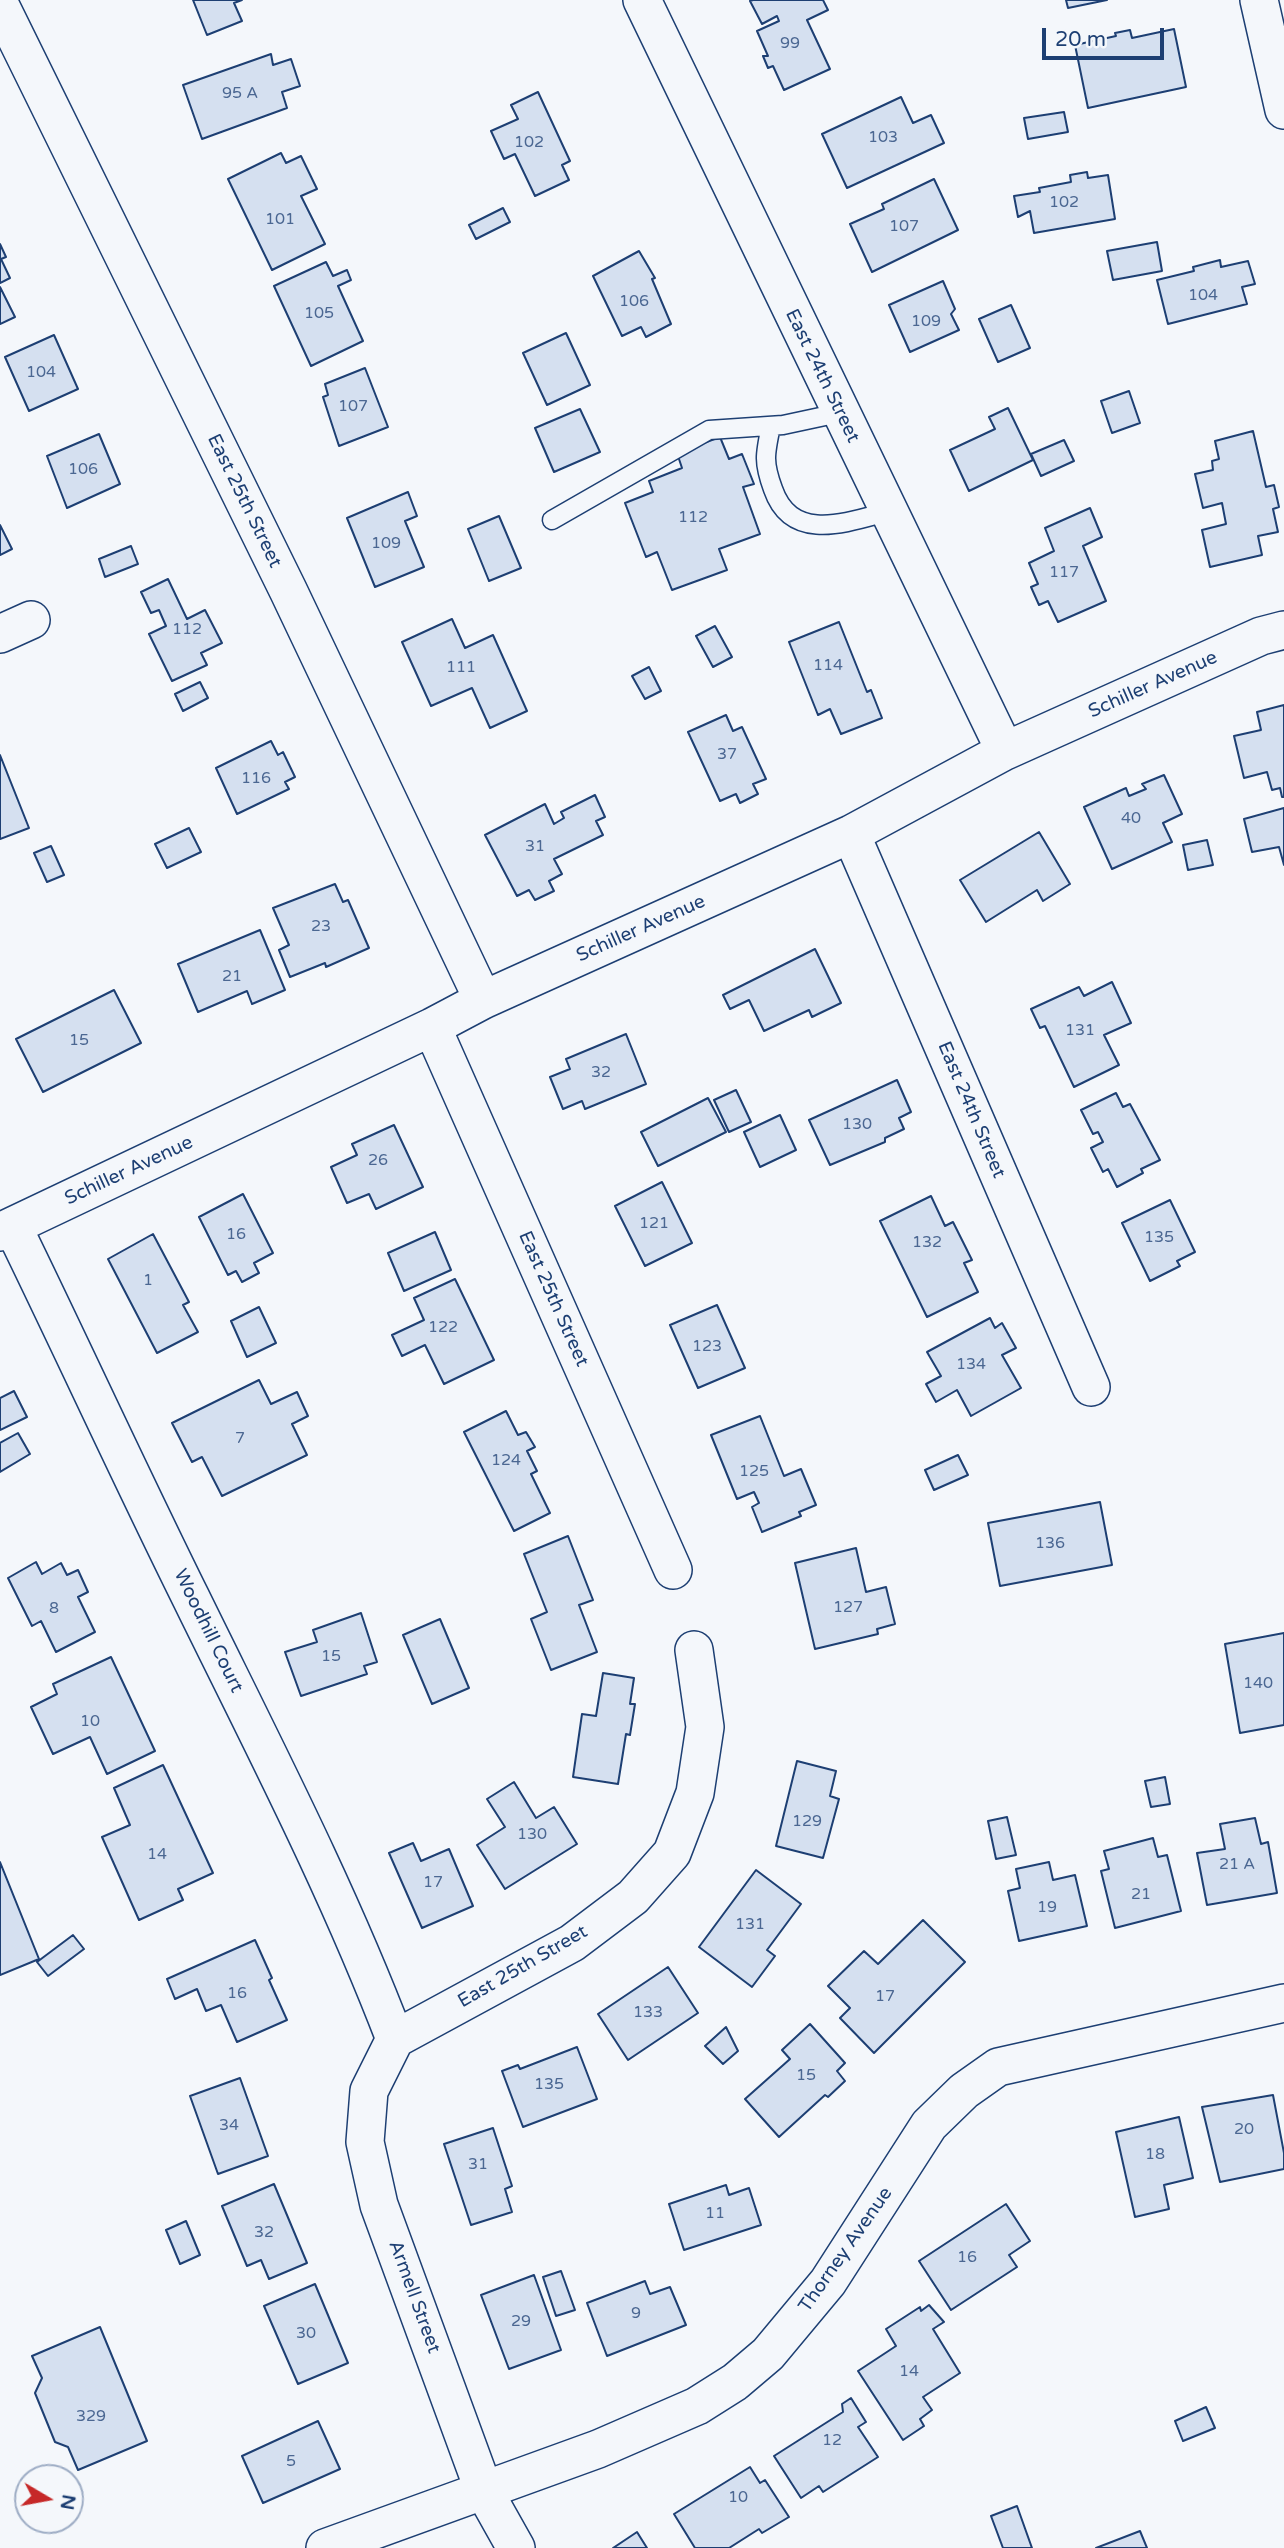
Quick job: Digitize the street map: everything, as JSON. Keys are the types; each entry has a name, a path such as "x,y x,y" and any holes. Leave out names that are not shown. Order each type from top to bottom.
{"street":[{"name":"East 24th Street","path":"642,0 1004,751"},
{"path":"1259,0 1284,110"},
{"name":"East 25th Street","path":"0,5 288,590 483,1000"},
{"name":"Schiller Avenue","path":"6,1230 432,1027 483,1000 851,834 1004,751 1261,636 1284,630"},
{"name":"East 24th Street","path":"851,834 1091,1387"},
{"name":"East 25th Street","path":"432,1027 673,1570"},
{"name":"Woodhill Court","path":"6,1230 285,1786 371,1977 394,2039"},
{"name":"East 25th Street","path":"394,2039 572,1943 633,1898 672,1853 695,1793 705,1727 694,1650"},
{"name":"Thorney Avenue","path":"325,2548 598,2449 697,2406 735,2382 768,2354 828,2283 929,2125 964,2091 998,2067 1284,2003"},
{"name":"Armell Street","path":"394,2039 369,2091 365,2142 379,2206 484,2491 516,2548"}],"lane":[{"path":"552,520 709,430 783,425 839,413"},
{"path":"771,426 764,457 778,503 786,513 803,523 839,525 890,511"}],"building":[{"path":"193,0 242,0 234,3 242,21 207,35"},
{"path":"823,0 828,10 807,20 830,69 784,90 773,66 768,68 763,56 768,56 757,31 779,21 777,16 762,24 750,1"},
{"path":"1066,0 1107,0 1068,8"},
{"path":"1174,29 1186,87 1088,108 1075,45 1116,36 1115,33 1130,30 1132,38"},
{"path":"271,54 273,65 291,59 300,86 282,92 287,108 202,139 183,85"},
{"path":"538,92 570,161 562,165 569,180 535,196 515,154 504,159 491,131 518,119 511,105"},
{"path":"901,97 913,123 931,115 944,143 847,188 822,134"},
{"path":"1064,112 1068,132 1028,139 1024,118"},
{"path":"281,153 286,163 301,156 317,189 301,196 325,244 272,270 228,179"},
{"path":"1087,172 1088,178 1108,175 1115,219 1034,233 1030,211 1018,217 1014,196 1040,192 1039,188 1071,182 1070,175"},
{"path":"934,179 958,230 872,272 850,224 884,209 882,204"},
{"path":"503,208 510,222 476,239 469,225"},
{"path":"1157,242 1162,271 1113,280 1107,251"},
{"path":"0,244 6,257 1,259 10,278 0,283"},
{"path":"639,251 655,278 652,279 671,324 646,337 641,327 622,336 593,276"},
{"path":"1220,260 1221,267 1248,261 1255,284 1242,287 1247,304 1168,324 1157,280 1194,271 1193,267"},
{"path":"326,262 333,276 347,270 351,280 338,286 363,341 311,366 274,286"},
{"path":"943,281 955,309 951,314 959,330 910,352 889,305"},
{"path":"0,287 15,317 0,324"},
{"path":"1011,305 1030,348 998,362 979,319"},
{"path":"566,333 590,385 547,405 523,353"},
{"path":"54,335 78,389 29,411 5,357"},
{"path":"365,368 388,427 339,446 323,397 328,395 325,384"},
{"path":"1129,391 1140,423 1112,433 1101,401"},
{"path":"1008,408 1033,460 969,491 950,450 995,429 989,417"},
{"path":"580,409 600,452 554,472 535,428"},
{"path":"1253,431 1266,487 1274,485 1279,507 1273,509 1278,532 1258,536 1262,555 1210,567 1202,530 1226,524 1222,503 1203,508 1195,474 1213,470 1212,461 1219,459 1215,441"},
{"path":"99,434 120,484 67,508 47,456"},
{"path":"720,437 729,459 742,454 754,484 743,487 760,534 719,549 727,570 672,590 657,552 646,557 625,503 653,492 649,481 682,468 677,453"},
{"path":"1064,440 1074,461 1041,476 1031,454"},
{"path":"408,492 417,516 405,521 424,567 375,587 347,518"},
{"path":"1090,508 1102,537 1083,546 1106,601 1058,622 1048,601 1039,605 1031,587 1038,584 1029,563 1054,551 1045,528"},
{"path":"499,516 521,568 489,581 468,529"},
{"path":"0,525 12,549 0,555"},
{"path":"131,546 138,564 105,577 99,559"},
{"path":"168,579 187,619 205,610 222,643 201,653 207,665 172,681 149,634 166,626 159,610 151,613 141,592"},
{"path":"452,619 465,648 493,635 527,711 490,728 472,688 431,706 402,642"},
{"path":"839,622 867,692 871,690 882,718 841,734 830,709 818,715 789,642"},
{"path":"715,626 732,657 713,667 696,636"},
{"path":"649,667 661,691 645,699 632,676"},
{"path":"200,682 208,698 183,711 175,694"},
{"path":"1284,705 1282,797 1280,788 1272,790 1267,772 1244,778 1234,736 1261,730 1257,712"},
{"path":"726,715 733,731 742,727 766,779 753,784 758,794 740,803 736,794 720,801 688,732"},
{"path":"271,741 278,755 283,752 295,777 285,782 289,789 237,814 216,768"},
{"path":"0,755 29,828 0,839"},
{"path":"1164,775 1182,814 1163,823 1172,842 1112,869 1084,807 1126,788 1129,796 1146,789 1142,784"},
{"path":"595,795 605,817 596,821 603,835 554,859 562,874 549,881 554,891 535,900 529,890 517,896 485,835 545,804 554,824 564,818 561,812"},
{"path":"1284,808 1284,865 1279,847 1252,852 1244,819"},
{"path":"189,828 201,852 167,868 155,844"},
{"path":"1039,832 1070,884 1043,901 1037,890 986,922 960,880"},
{"path":"1207,840 1213,865 1188,870 1183,845"},
{"path":"51,846 64,875 47,882 34,853"},
{"path":"335,884 343,902 348,900 369,948 326,967 325,963 290,977 279,950 289,945 273,908"},
{"path":"260,930 285,990 252,1004 247,991 198,1012 178,964"},
{"path":"815,949 841,1003 812,1017 809,1010 764,1031 749,1000 730,1009 723,995"},
{"path":"1112,982 1131,1023 1104,1035 1119,1065 1074,1087 1045,1026 1040,1028 1031,1009 1079,987 1084,996"},
{"path":"114,990 141,1043 43,1092 16,1039"},
{"path":"626,1034 646,1084 585,1109 582,1101 563,1109 550,1077 570,1069 566,1059"},
{"path":"897,1080 911,1112 899,1118 904,1129 885,1138 885,1142 830,1165 809,1120"},
{"path":"736,1090 751,1122 729,1132 714,1100"},
{"path":"1116,1093 1123,1107 1130,1104 1160,1160 1141,1169 1143,1173 1117,1187 1108,1169 1103,1172 1091,1148 1103,1142 1098,1132 1093,1134 1081,1110"},
{"path":"708,1098 726,1132 658,1166 641,1132"},
{"path":"780,1115 796,1150 760,1167 744,1132"},
{"path":"394,1125 423,1187 376,1209 369,1194 347,1203 331,1167 357,1155 352,1144"},
{"path":"662,1182 692,1243 645,1266 615,1206"},
{"path":"243,1194 273,1253 254,1263 259,1273 242,1282 236,1271 228,1275 199,1217"},
{"path":"931,1196 945,1226 953,1222 972,1260 964,1263 978,1292 927,1317 880,1221"},
{"path":"1170,1200 1195,1252 1177,1261 1180,1266 1150,1281 1122,1223"},
{"path":"435,1232 451,1270 404,1291 388,1253"},
{"path":"153,1234 189,1302 183,1305 198,1332 157,1353 108,1259"},
{"path":"455,1279 494,1360 444,1384 425,1345 402,1356 392,1335 424,1320 414,1298"},
{"path":"717,1305 745,1368 698,1388 670,1325"},
{"path":"259,1307 276,1343 247,1357 231,1321"},
{"path":"990,1318 995,1328 1002,1323 1016,1348 1002,1355 1021,1388 971,1416 957,1390 936,1402 926,1384 941,1376 927,1352"},
{"path":"259,1380 271,1404 297,1392 308,1416 292,1424 307,1455 222,1496 202,1457 192,1462 172,1423"},
{"path":"14,1391 27,1417 0,1430 0,1398"},
{"path":"506,1411 518,1435 526,1432 535,1447 527,1451 537,1471 531,1474 550,1513 514,1531 464,1432"},
{"path":"760,1416 784,1476 801,1469 816,1505 799,1512 801,1516 762,1532 752,1507 759,1503 754,1492 737,1499 711,1435"},
{"path":"18,1433 30,1454 0,1472 0,1443"},
{"path":"958,1455 968,1475 934,1490 925,1470"},
{"path":"1100,1502 1112,1565 1000,1586 988,1523"},
{"path":"568,1536 593,1600 579,1605 597,1652 551,1670 531,1619 547,1612 524,1554"},
{"path":"856,1548 866,1592 886,1587 895,1624 877,1629 878,1634 815,1649 795,1563"},
{"path":"36,1562 42,1574 61,1563 67,1575 78,1570 88,1592 78,1597 95,1632 56,1652 41,1621 32,1626 8,1578"},
{"path":"361,1613 377,1662 364,1666 367,1674 301,1696 285,1652 317,1642 313,1630"},
{"path":"440,1619 469,1688 432,1704 403,1635"},
{"path":"1284,1633 1284,1725 1240,1733 1225,1644"},
{"path":"111,1657 155,1751 107,1774 90,1737 53,1754 31,1707 57,1694 53,1684"},
{"path":"603,1673 634,1678 630,1704 635,1704 630,1735 626,1734 618,1784 573,1777 582,1714 596,1716"},
{"path":"797,1761 836,1771 830,1796 839,1799 823,1858 776,1846"},
{"path":"163,1765 213,1873 178,1889 183,1900 139,1920 102,1837 130,1825 114,1788"},
{"path":"1165,1777 1170,1804 1151,1807 1145,1781"},
{"path":"514,1782 536,1818 554,1807 577,1844 505,1889 477,1845 505,1827 487,1799"},
{"path":"1007,1817 1016,1855 996,1859 988,1821"},
{"path":"1255,1818 1261,1844 1268,1842 1277,1893 1207,1905 1197,1853 1225,1849 1220,1824"},
{"path":"1153,1838 1158,1857 1167,1855 1181,1911 1115,1928 1101,1871 1109,1869 1104,1851"},
{"path":"413,1843 421,1861 449,1849 473,1906 422,1928 389,1853"},
{"path":"0,1862 39,1959 0,1975"},
{"path":"1049,1862 1053,1880 1075,1875 1087,1926 1019,1941 1008,1891 1020,1888 1016,1869"},
{"path":"756,1870 801,1904 767,1950 775,1956 752,1987 699,1947"},
{"path":"923,1920 965,1962 874,2053 840,2018 850,2008 828,1986 864,1951 878,1964"},
{"path":"73,1935 84,1949 48,1976 37,1962"},
{"path":"255,1940 287,2020 237,2042 221,2005 206,2011 197,1989 175,1999 167,1979"},
{"path":"668,1967 698,2013 628,2060 598,2014"},
{"path":"810,2024 845,2063 837,2071 845,2081 828,2097 825,2095 779,2137 745,2099 790,2059 782,2050"},
{"path":"726,2027 738,2051 723,2064 705,2046"},
{"path":"577,2047 597,2099 523,2127 502,2071 518,2065 520,2069"},
{"path":"240,2078 268,2156 218,2174 190,2096"},
{"path":"1273,2095 1284,2153 1284,2169 1220,2182 1202,2107"},
{"path":"1179,2117 1193,2178 1164,2185 1169,2209 1135,2217 1116,2132"},
{"path":"493,2128 512,2186 505,2189 512,2212 471,2225 444,2144"},
{"path":"274,2184 307,2263 269,2279 261,2260 247,2266 222,2206"},
{"path":"726,2185 729,2195 749,2188 761,2225 684,2250 669,2204"},
{"path":"1006,2204 1030,2241 1009,2255 1017,2267 951,2310 919,2261"},
{"path":"186,2221 200,2255 180,2264 166,2230"},
{"path":"561,2271 575,2310 556,2316 543,2277"},
{"path":"534,2275 561,2350 509,2369 481,2295"},
{"path":"645,2281 650,2294 670,2287 686,2325 607,2356 587,2303"},
{"path":"315,2284 348,2363 298,2384 264,2306"},
{"path":"929,2305 944,2322 933,2329 960,2373 923,2397 932,2410 920,2419 924,2426 903,2440 858,2371 896,2346 886,2329 920,2307 921,2311"},
{"path":"100,2327 147,2441 84,2467 84,2464 75,2464 68,2447 55,2442 35,2393 42,2378 32,2356"},
{"path":"851,2398 866,2422 858,2427 878,2457 823,2492 819,2486 801,2498 774,2456 843,2412 842,2404"},
{"path":"1206,2407 1215,2428 1183,2441 1175,2421"},
{"path":"318,2421 340,2469 263,2503 242,2456"},
{"path":"750,2467 760,2483 765,2480 789,2517 762,2533 759,2529 729,2548 695,2548 674,2514"},
{"path":"1017,2506 1032,2548 1003,2548 991,2516"},
{"path":"1140,2531 1147,2548 1096,2548"},
{"path":"637,2532 647,2548 613,2548"}]}
